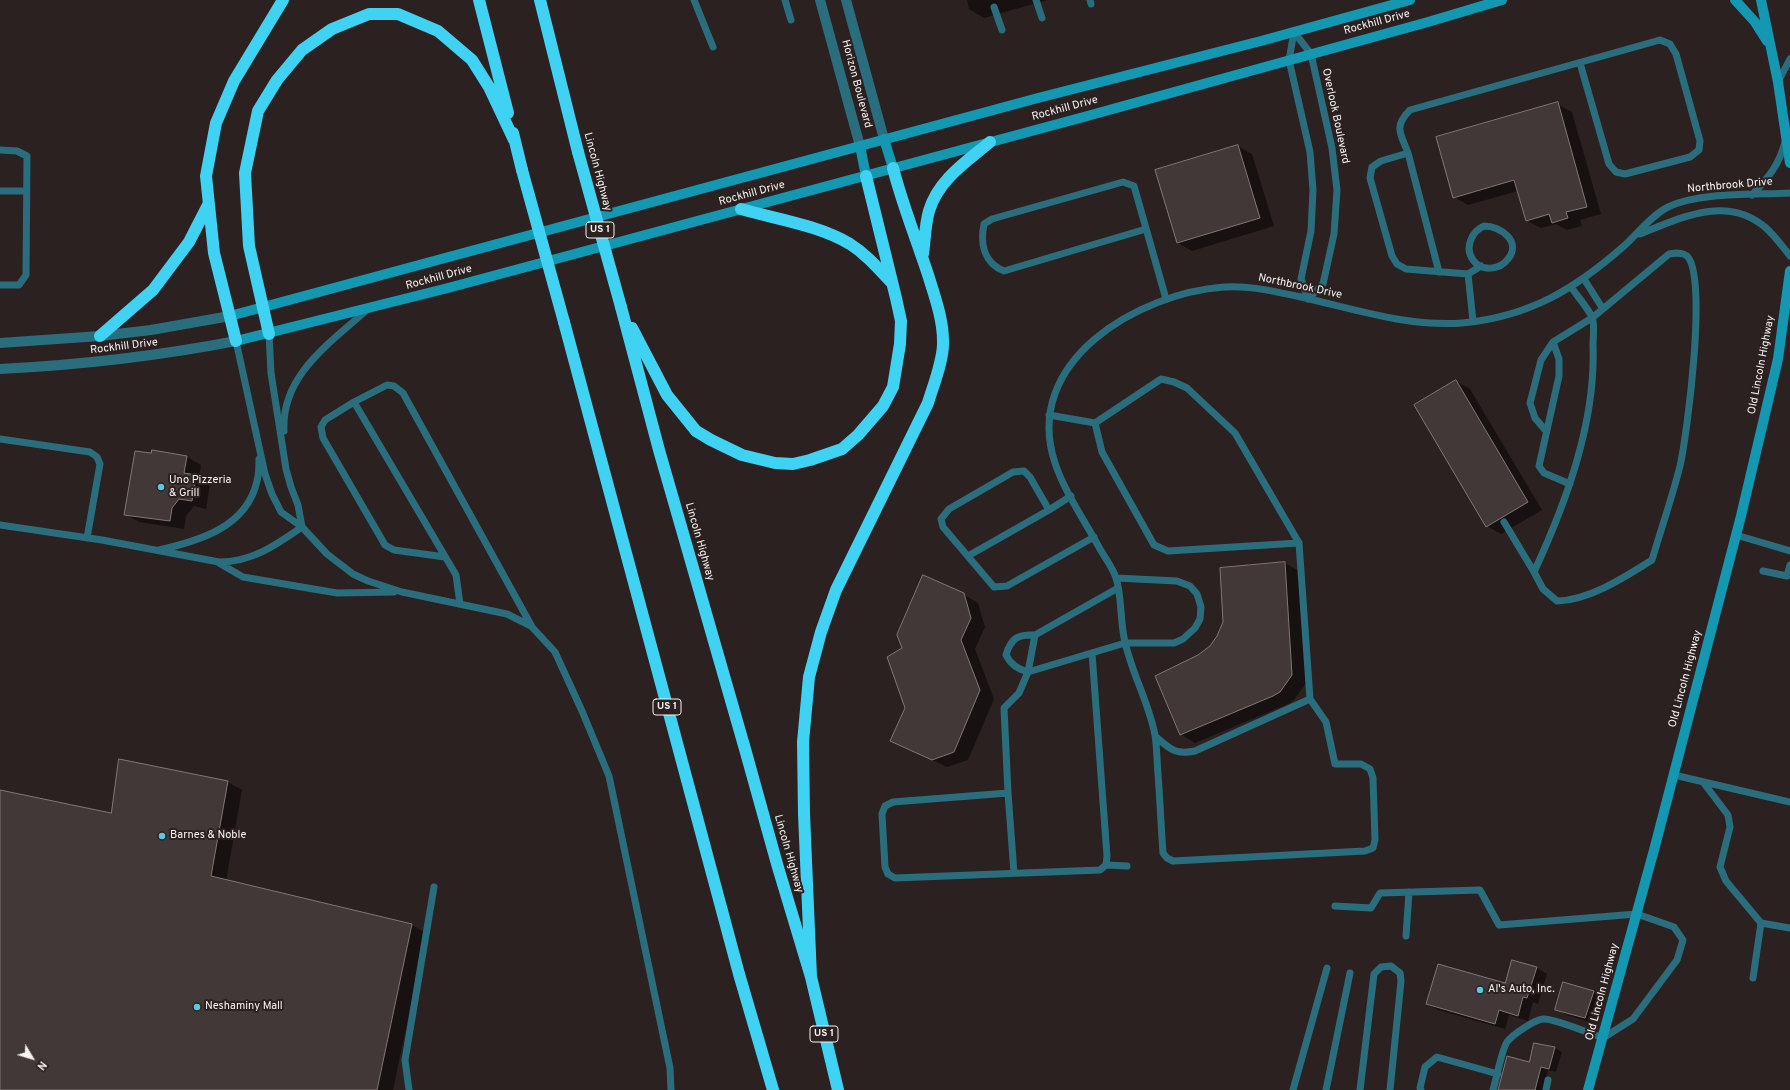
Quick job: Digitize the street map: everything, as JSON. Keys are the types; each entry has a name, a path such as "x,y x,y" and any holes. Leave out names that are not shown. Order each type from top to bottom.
{"highway":[{"path":"236,341 214,253 206,176 216,123 234,81 284,0"},
{"name":"US 1","path":"479,0 522,170 739,974 773,1090"},
{"name":"Lincoln Highway","path":"540,0 578,152 622,307 659,450 745,749 776,864 811,977 838,1090"},
{"path":"269,334 264,306 249,246 245,173 258,111 277,80 302,50 332,29 369,14 398,14 438,31 472,60 489,87 514,140"},
{"path":"923,257 927,220 938,192 957,170 990,142"},
{"path":"811,977 804,814 803,742 809,677 821,632 836,590 928,403 936,377 943,342 939,312 923,257 902,202 893,168"},
{"path":"622,307 667,395 696,431 726,449 742,455 775,463 793,464 842,449 858,435 883,406 893,387 900,344 900,321 866,176"},
{"path":"100,336 153,290 189,242 208,205"},
{"path":"741,210 806,226 834,236 850,244 868,258 891,282"}],"main road":[{"name":"Rockhill Drive","path":"230,316 884,139 1294,32 1410,0"},
{"name":"Rockhill Drive","path":"236,341 370,308 741,210 1311,54 1502,0"},
{"path":"1735,0 1754,22 1771,47"},
{"path":"1761,0 1788,136 1790,163"},
{"name":"Horizon Boulevard","path":"884,139 893,168"},
{"name":"Horizon Boulevard","path":"860,146 866,176"},
{"name":"Old Lincoln Highway","path":"1588,1090 1674,775 1736,535 1787,325 1790,271"}],"street":[{"name":"Horizon Boulevard","path":"820,0 860,146"},
{"name":"Horizon Boulevard","path":"846,0 884,139"},
{"name":"Rockhill Drive","path":"0,343 100,336 151,330 230,316"},
{"name":"Rockhill Drive","path":"0,369 102,362 155,355 236,341"}],"lane":[{"path":"696,0 713,47"},
{"path":"785,0 791,20"},
{"path":"1036,0 1042,18"},
{"path":"994,7 1002,30"},
{"path":"1294,32 1289,60 1310,152 1312,171 1313,210 1311,231 1301,279 1308,299"},
{"name":"Overlook Boulevard","path":"1294,32 1311,54 1332,148 1337,190 1334,234 1323,284 1308,299"},
{"path":"1440,272 1408,153 1398,127 1401,118 1410,110 1660,40 1670,44 1676,54 1700,141 1699,150 1690,157 1626,174 1616,172 1609,164 1580,63"},
{"path":"1778,82 1790,59"},
{"path":"1752,195 1774,170 1781,157 1788,136"},
{"path":"0,150 17,150 27,156 26,275 19,285 0,285"},
{"path":"1408,153 1381,161 1372,167 1370,178 1392,256 1397,264 1406,269 1468,274 1481,266"},
{"path":"1146,229 1004,271 995,267 988,260 982,236 984,224 992,219 1123,182 1134,186 1166,299"},
{"path":"0,191 26,191"},
{"name":"Northbrook Drive","path":"1310,699 1326,722 1335,764 1361,764 1370,769 1373,778 1375,840 1373,848 1365,851 1173,861 1167,858 1163,852 1156,737 1149,710 1125,643 1116,578 1071,496 1055,463 1049,438 1049,415 1052,401 1061,378 1068,366 1083,349 1102,333 1122,320 1166,299 1208,288 1229,286 1268,290 1412,321 1437,323 1473,321 1511,314 1535,306 1584,279 1663,210 1677,203 1706,197 1790,193"},
{"name":"Northbrook Drive","path":"1636,235 1694,213 1723,210 1734,212 1755,220 1765,228 1790,256"},
{"path":"1484,226 1492,226 1508,236 1513,245 1511,255 1501,266 1490,269 1481,266 1473,260 1470,250 1470,239 1477,229 1484,226"},
{"path":"1504,522 1543,589 1557,600 1569,600 1616,582 1652,560 1680,465 1694,367 1696,305 1692,265 1686,256 1679,253 1669,254 1592,318 1553,342 1541,360 1530,403 1535,418 1546,431"},
{"path":"1468,274 1473,321"},
{"path":"1584,279 1603,309"},
{"path":"1534,572 1554,528 1570,484 1589,405 1594,354 1592,318 1571,287"},
{"path":"286,469 284,423 287,400 292,390 303,370 314,357 370,308"},
{"path":"269,334 272,374 286,469 298,505 302,527"},
{"path":"236,341 260,451 272,494 281,512 302,527 327,554 353,574 368,581 402,592 506,614 531,626"},
{"path":"1553,342 1559,359 1559,376 1539,466 1544,473 1570,484"},
{"path":"1049,415 1095,423 1161,379 1174,382 1187,388 1235,433 1299,542 1310,699 1195,751 1183,753 1174,751 1156,737"},
{"path":"445,557 394,550 385,545 323,438 321,427 325,420 354,402 387,385 394,386 403,393 531,626 555,652 609,776 670,1068 671,1090"},
{"path":"354,402 456,576 460,604"},
{"path":"1095,423 1102,452 1154,545 1168,551 1299,542"},
{"path":"0,439 90,452 97,457 100,464 87,538"},
{"path":"157,551 209,536 223,528 235,518 244,508 254,490 257,480 260,451"},
{"path":"1048,510 1030,477 1024,471 1012,472 949,509 941,519 943,527 994,586 1007,586 1094,537"},
{"path":"968,556 1071,496"},
{"path":"0,525 87,538 219,562 230,562 254,556 265,551 302,527"},
{"path":"1736,535 1790,551"},
{"path":"219,562 244,577 337,593 402,592"},
{"path":"1763,571 1787,576 1790,565"},
{"path":"1116,578 1177,581 1190,586 1197,594 1201,607 1200,619 1195,628 1183,639 1174,643 1125,643 1028,672 1018,669 1010,662 1006,655 1009,645 1016,638 1024,634 1035,635 1118,588"},
{"path":"1014,873 1004,708 1019,693 1028,672 1035,635"},
{"path":"1092,653 1107,856 1106,865"},
{"path":"1674,775 1790,802"},
{"path":"1703,782 1728,815 1730,827 1720,866 1726,881 1761,923 1790,928"},
{"path":"1008,793 893,802 885,806 882,814 885,867 888,874 895,878 1100,870 1106,865 1127,866"},
{"path":"409,1090 405,1060 434,887"},
{"path":"1335,906 1371,908 1380,893 1480,890 1498,925 1636,914 1674,927 1683,940 1677,960 1634,1019 1602,1038 1566,1025 1543,1019 1518,1032 1506,1042 1493,1090"},
{"path":"1406,936 1409,892"},
{"path":"1753,978 1761,923"},
{"path":"1360,1090 1374,974 1381,967 1391,966 1400,973 1401,981 1390,1090"},
{"path":"1292,1090 1327,968"},
{"path":"1326,1090 1350,974"},
{"path":"1422,1090 1420,1088 1425,1067 1436,1057 1498,1074"},
{"path":"1546,1090 1548,1080"}],"building":[{"path":"1558,102 1587,207 1566,212 1568,218 1552,223 1549,214 1526,221 1514,180 1453,198 1436,137"},
{"path":"1238,145 1260,218 1177,243 1155,170"},
{"path":"1456,380 1528,502 1486,527 1414,405"},
{"name":"Uno Pizzeria & Grill","path":"152,450 187,456 184,473 196,475 192,501 179,499 172,508 170,521 124,515 135,451 151,453"},
{"path":"1285,562 1292,675 1280,692 1273,696 1180,735 1155,676 1198,655 1210,646 1217,636 1223,622 1220,568"},
{"path":"923,575 964,593 971,618 961,640 980,690 954,752 932,760 890,741 905,708 887,657 902,648 897,635"},
{"name":"Neshaminy Mall","path":"119,759 228,781 211,876 412,924 377,1090 0,1090 0,790 111,813"},
{"name":"Al's Auto, Inc.","path":"1512,960 1537,967 1527,998 1523,997 1518,1016 1499,1010 1495,1024 1426,1004 1438,964 1505,983"},
{"name":"Al's Auto, Inc.","path":"1563,982 1594,991 1585,1018 1555,1010"},
{"path":"1534,1043 1555,1047 1549,1069 1541,1067 1535,1090 1498,1090 1507,1056 1529,1062"}],"place":[{"name":"Uno Pizzeria & Grill","path":"161,487"},
{"name":"Barnes & Noble","path":"162,836"},
{"name":"Al's Auto, Inc.","path":"1480,990"},
{"name":"Neshaminy Mall","path":"197,1007"}]}
